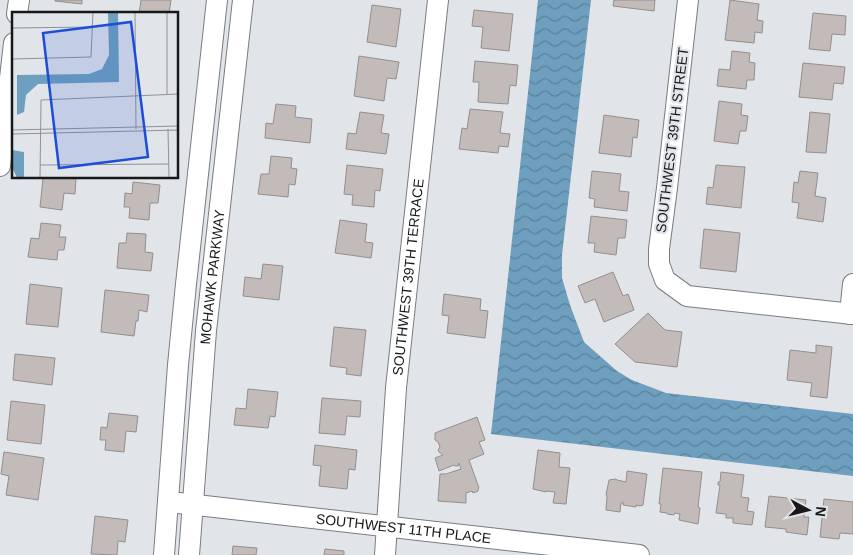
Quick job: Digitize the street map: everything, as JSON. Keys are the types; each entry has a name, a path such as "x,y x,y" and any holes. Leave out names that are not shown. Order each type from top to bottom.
{"street":[{"name":"MOHAWK PARKWAY","path":"164,555 178,365 217,0"},
{"name":"MOHAWK PARKWAY","path":"189,555 206,331 243,0"},
{"name":"SOUTHWEST 39TH TERRACE","path":"385,555 396,388 438,0"},
{"name":"SOUTHWEST 39TH STREET","path":"688,0 659,249 659,264 665,280 686,296 851,314"},
{"path":"0,166 12,61"},
{"path":"851,314 853,284"},
{"name":"SOUTHWEST 11TH PLACE","path":"168,502 640,555"}],"water":[{"path":"538,0 591,0 562,255 562,278 584,342 617,371 632,380 666,393 853,414 853,476 491,434"}],"building":[{"path":"82,0 82,4 55,1"},
{"path":"141,0 171,0 169,12 139,12"},
{"path":"614,0 655,0 654,11 613,6"},
{"path":"730,0 759,4 757,20 763,21 762,33 755,32 754,43 725,40"},
{"path":"372,5 401,9 396,47 367,42"},
{"path":"474,10 513,14 509,51 481,48 483,27 472,26"},
{"path":"813,13 846,16 845,35 832,34 830,51 809,49"},
{"path":"732,51 750,53 749,62 755,63 754,80 747,80 746,89 717,86 719,69 730,70"},
{"path":"359,56 399,62 396,79 387,78 384,101 354,96"},
{"path":"475,61 518,65 516,86 510,85 508,104 478,102 479,82 473,82"},
{"path":"803,63 845,67 843,84 834,83 832,100 799,97"},
{"path":"719,101 742,104 741,115 748,116 746,131 740,131 738,144 714,141"},
{"path":"276,104 296,106 295,117 312,119 310,143 265,138 266,123 273,124"},
{"path":"470,109 503,112 500,133 510,134 508,147 499,146 498,153 459,149 462,128 467,129"},
{"path":"360,112 384,115 381,133 389,134 386,154 346,149 348,133 356,134"},
{"path":"810,112 830,114 826,153 806,152"},
{"path":"604,115 639,120 637,138 633,137 631,157 599,153"},
{"path":"271,156 292,158 291,168 297,169 295,185 289,184 288,197 258,194 261,174 269,174"},
{"path":"347,165 383,169 380,191 375,190 374,207 352,205 353,195 344,194"},
{"path":"716,165 745,167 741,208 706,204 708,187 713,188"},
{"path":"592,171 621,174 619,191 629,192 627,211 594,207 595,199 589,198"},
{"path":"800,171 818,173 815,196 826,198 823,222 797,218 799,203 792,202 794,182 798,183"},
{"path":"43,179 76,179 75,194 64,193 62,210 40,207"},
{"path":"133,182 160,185 158,203 150,203 149,220 129,218 130,207 124,207 125,193 132,194"},
{"path":"591,216 627,220 625,238 618,238 616,255 594,252 595,243 588,243"},
{"path":"340,220 367,224 365,242 373,243 371,258 335,253"},
{"path":"41,223 61,225 59,237 66,237 64,250 58,250 57,260 28,257 31,238 39,239"},
{"path":"704,229 740,233 736,272 700,268"},
{"path":"127,233 146,234 145,252 153,253 151,271 117,268 119,243 126,243"},
{"path":"263,264 283,266 279,300 243,296 245,277 261,279"},
{"path":"613,272 623,296 628,294 634,310 604,322 595,299 585,303 578,286"},
{"path":"30,284 62,288 58,327 26,324"},
{"path":"105,290 149,295 147,312 139,310 134,336 101,332"},
{"path":"444,294 481,299 480,310 488,311 485,338 447,333 449,316 442,315"},
{"path":"648,313 665,330 682,332 677,367 635,362 615,344"},
{"path":"334,327 366,330 361,376 346,374 347,368 330,366"},
{"path":"816,345 832,347 827,398 810,396 812,383 787,380 790,350 816,353"},
{"path":"15,354 55,358 52,385 13,380"},
{"path":"248,389 278,392 275,417 270,416 268,428 234,425 236,408 246,409"},
{"path":"322,398 361,401 360,417 347,416 345,435 319,433"},
{"path":"11,401 45,405 41,444 7,440"},
{"path":"109,413 138,416 136,432 126,431 124,452 105,450 106,440 100,440 101,427 107,428"},
{"path":"477,417 485,440 479,442 484,454 469,460 479,488 478,491 466,493 466,503 438,501 440,474 461,469 459,463 458,466 454,465 439,471 435,458 443,455 438,450 440,447 435,440 435,433"},
{"path":"315,445 357,450 355,470 349,469 347,489 319,486 321,466 313,465"},
{"path":"538,450 560,453 559,467 570,468 566,504 553,503 555,492 533,489"},
{"path":"4,452 44,458 38,500 6,495 9,476 1,474"},
{"path":"663,468 702,472 698,524 679,520 680,514 675,513 674,515 660,512 661,504 659,504"},
{"path":"627,471 647,474 643,505 636,505 636,507 621,503 620,512 606,510 609,480 616,479 626,482"},
{"path":"721,472 744,475 741,497 749,498 747,511 754,512 752,525 733,523 733,518 726,518 726,514 716,513 720,485 718,485 718,482 720,482"},
{"path":"769,496 806,500 804,517 809,517 807,535 786,532 786,529 765,527"},
{"path":"824,499 853,502 853,534 840,533 839,539 820,537"},
{"path":"95,516 128,520 125,542 118,541 117,555 91,554"},
{"path":"233,546 257,548 256,555 232,555"},
{"path":"325,549 344,551 344,555 324,555"}]}
